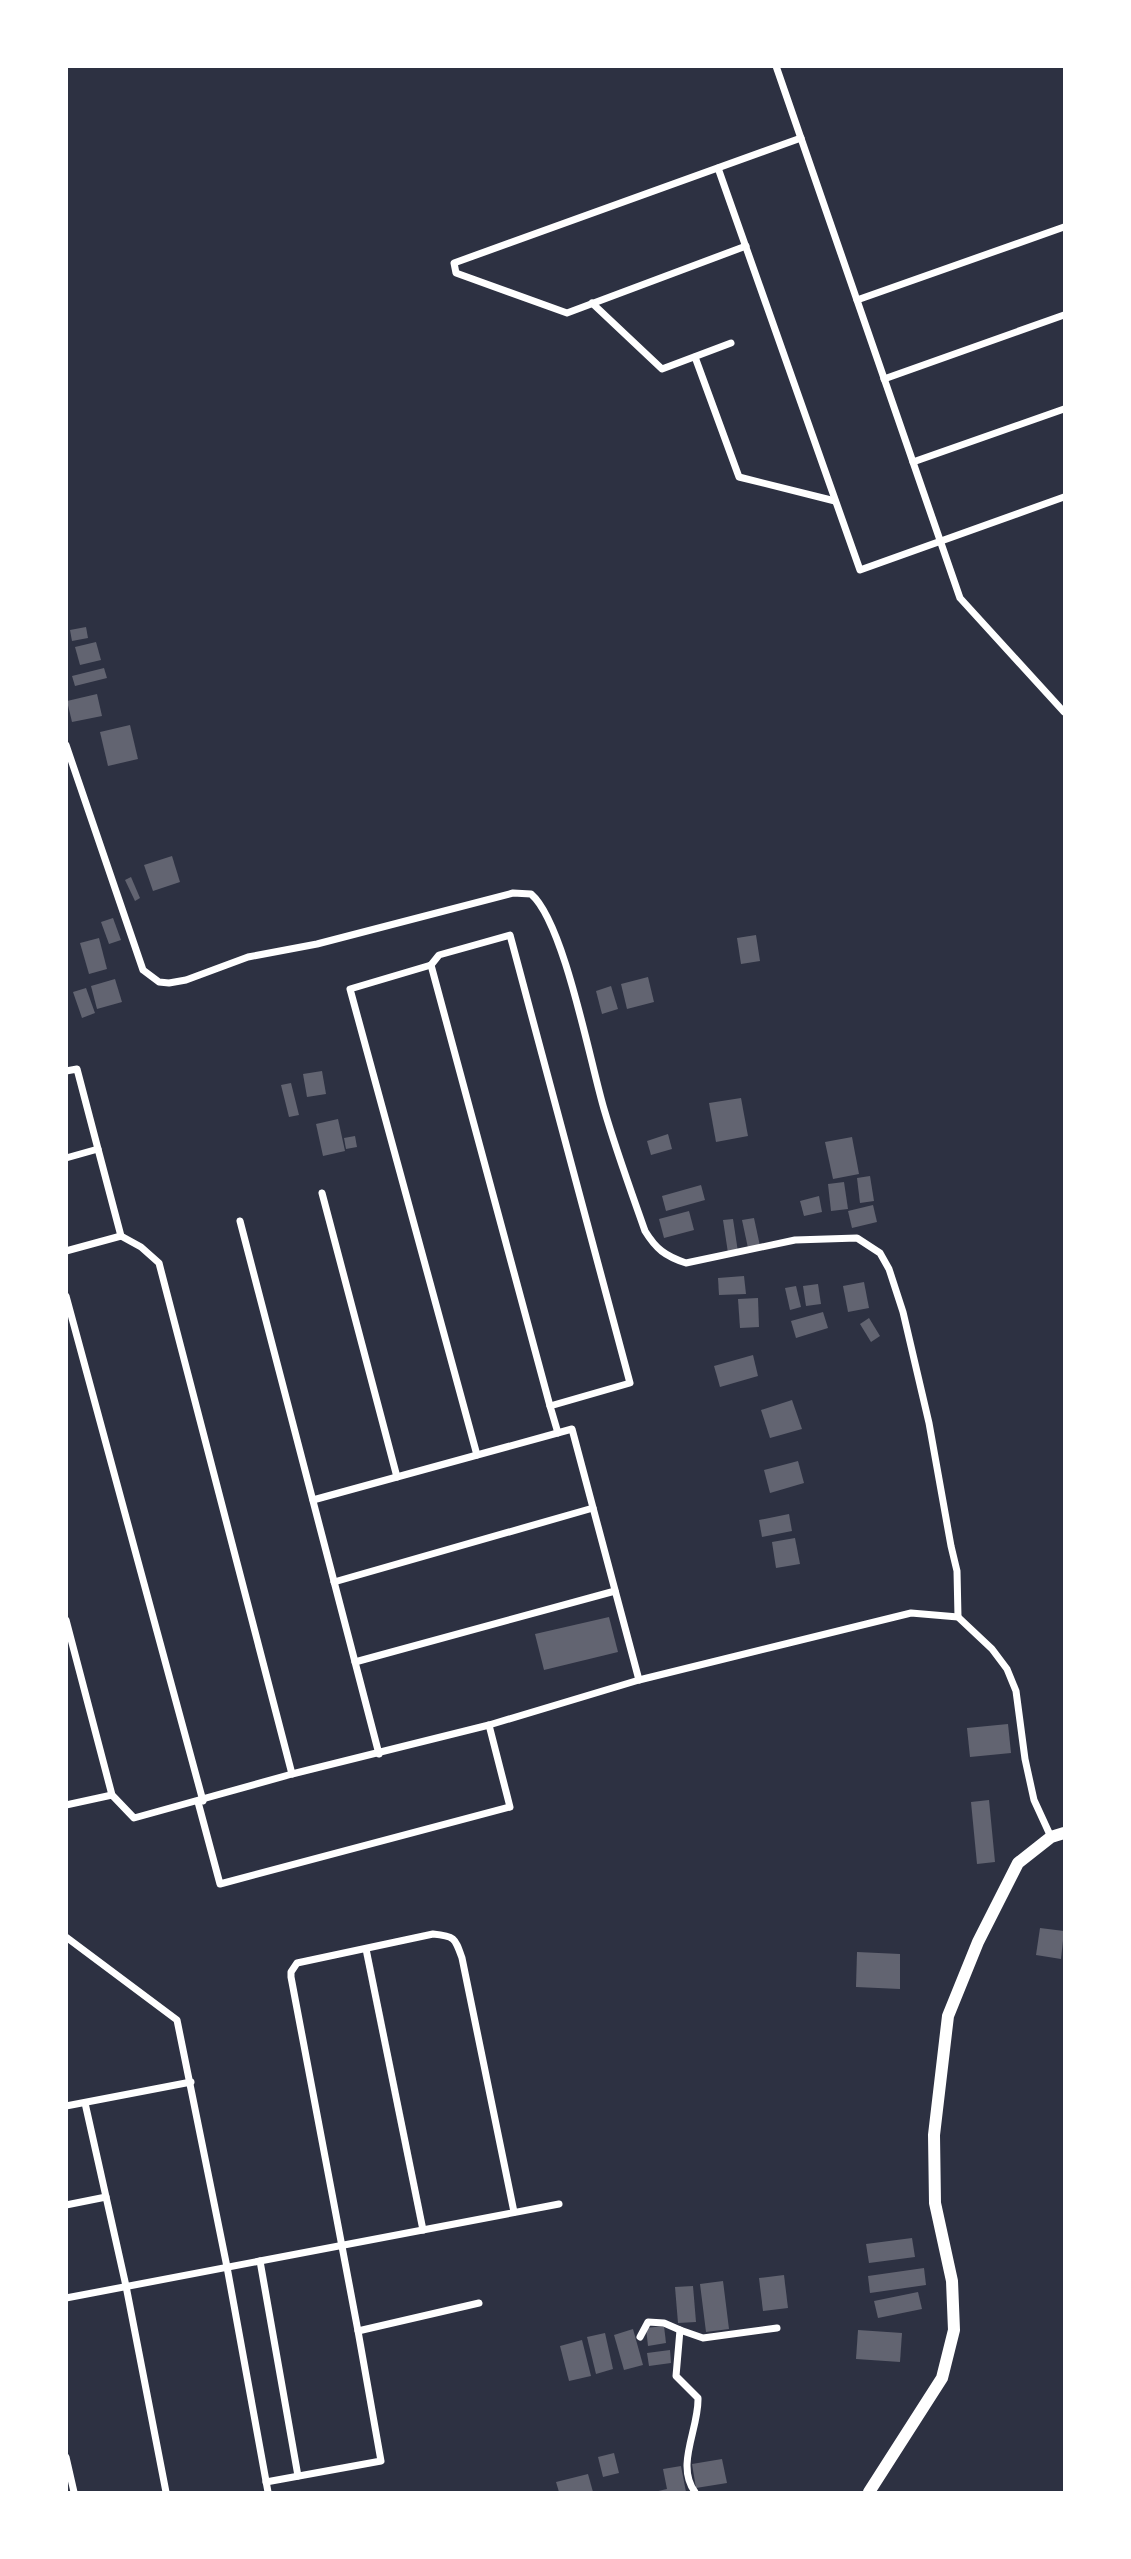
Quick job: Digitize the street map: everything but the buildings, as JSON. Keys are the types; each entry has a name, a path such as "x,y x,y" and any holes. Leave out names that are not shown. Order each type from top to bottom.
{"street":[{"path":"776,66 960,598 1065,712"},
{"path":"746,246 567,313 456,273 454,262 801,138"},
{"path":"718,168 860,570 1065,496"},
{"path":"857,300 1065,227"},
{"path":"592,303 662,369 732,343"},
{"path":"884,379 1065,315"},
{"path":"695,357 739,477 835,502"},
{"path":"913,462 1065,409"},
{"path":"66,745 143,970 159,982 186,979 248,957 317,944 513,894 531,894 538,900 555,931 604,1110 645,1231 655,1248 670,1258 686,1262 795,1240 857,1238 880,1253 889,1269 903,1311 929,1423 957,1571 958,1617"},
{"path":"477,1455 350,989 431,965 439,955 510,934 630,1383 550,1406"},
{"path":"431,965 558,1433"},
{"path":"66,1072 76,1069 121,1236"},
{"path":"66,1158 98,1150"},
{"path":"322,1193 397,1477"},
{"path":"240,1221 379,1754"},
{"path":"66,1251 121,1236 141,1247 159,1263 292,1774"},
{"path":"66,1296 201,1801 220,1884 510,1807 489,1725"},
{"path":"313,1500 572,1429 639,1680"},
{"path":"334,1582 593,1508"},
{"path":"355,1662 615,1591"},
{"path":"66,1620 112,1795 134,1818 292,1774 489,1725 639,1680 911,1613 958,1617 992,1649 1007,1669 1016,1691 1025,1759 1034,1800 1051,1836"},
{"path":"66,1805 112,1795"},
{"path":"869,2493 942,2378 954,2330 952,2281 935,2203 934,2135 948,2016 978,1942 1018,1863 1051,1836 1065,1833"},
{"path":"266,2483 381,2461 290,1977 294,1966 303,1960 433,1934 452,1937 462,1958 514,2212"},
{"path":"66,1937 177,2020 227,2267 268,2493"},
{"path":"366,1949 424,2230"},
{"path":"66,2106 191,2082"},
{"path":"85,2103 126,2287 166,2493"},
{"path":"66,2205 106,2197"},
{"path":"66,2298 559,2204"},
{"path":"260,2261 298,2476"},
{"path":"358,2331 479,2303"},
{"path":"639,2337 648,2322 664,2323 703,2338 777,2328"},
{"path":"680,2330 676,2376 698,2398 687,2464 689,2480 695,2493"},
{"path":"66,2457 75,2493"}]}
